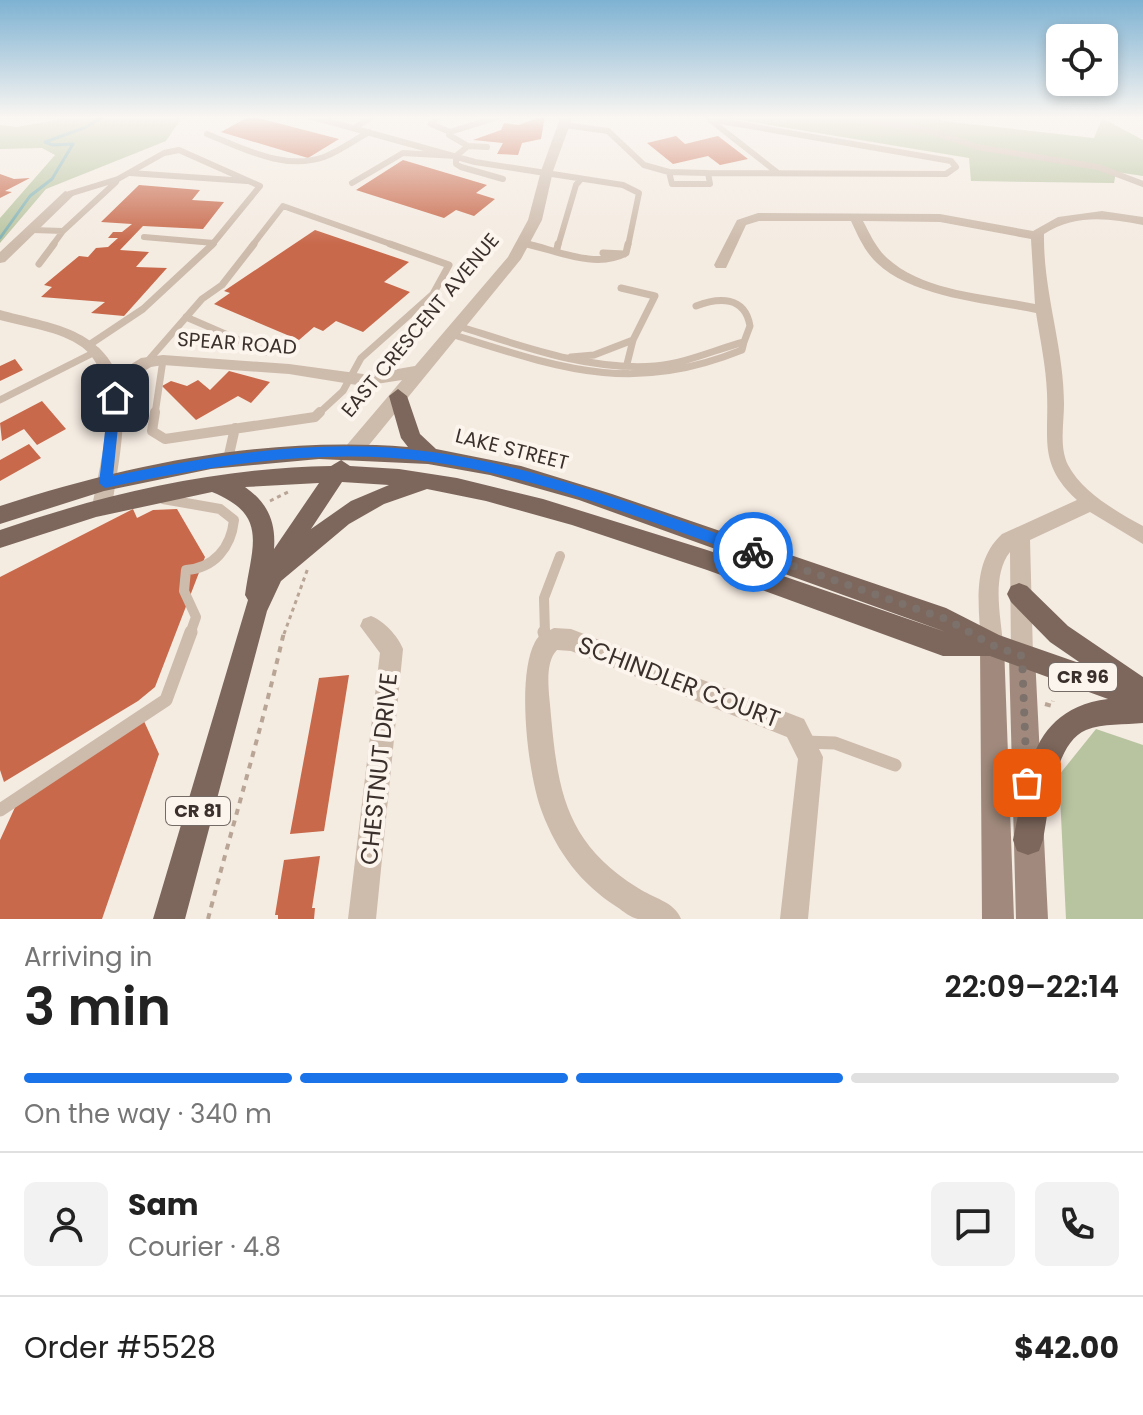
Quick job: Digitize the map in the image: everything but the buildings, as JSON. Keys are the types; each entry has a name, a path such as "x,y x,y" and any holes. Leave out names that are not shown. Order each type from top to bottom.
{"main road":[{"path":"398,396 407,431 416,446 430,456"},
{"name":"LAKE STREET","path":"0,515 105,483 228,459 353,451 430,456 504,470 587,495 946,619 992,645 1143,699"},
{"name":"EAST CRESCENT AVENUE","path":"169,912 255,610 292,537 353,451"},
{"name":"LAKE STREET","path":"0,539 102,507 213,484 336,475 442,483 515,499 644,539 943,644 992,645"},
{"path":"267,583 353,507 389,492 442,483"},
{"path":"213,484 248,497 261,517 255,610"},
{"path":"1019,594 1059,634 1143,692"},
{"path":"992,645 998,919"},
{"path":"1022,656 1032,919"},
{"path":"1028,840 1048,758 1057,735 1065,726 1080,718 1143,710"}],"street":[{"name":"EAST CRESCENT AVENUE","path":"353,451 503,274 535,220 552,159"},
{"path":"1,257 69,194"},
{"path":"1143,221 1082,214 1054,221 1037,236 1035,268 1055,388 1057,460 1063,472 1105,515 1143,536"},
{"path":"854,216 873,251 885,264 917,280 1043,310"},
{"path":"721,265 741,223 758,217 940,218 1037,236"},
{"path":"0,315 93,348 106,361 115,398 102,507"},
{"path":"113,383 155,361"},
{"name":"SPEAR ROAD","path":"155,361 242,364 357,379"},
{"path":"357,379 419,371"},
{"path":"357,379 378,397 384,412"},
{"path":"992,645 992,565 998,549 1020,535 1092,502"},
{"path":"1020,535 1022,656"},
{"name":"CHESTNUT DRIVE","path":"362,919 392,649 371,626"},
{"name":"SCHINDLER COURT","path":"547,642 563,638 571,640 777,718 795,728 804,742"},
{"path":"547,642 538,672 544,768 557,817 576,851 604,881 640,906 667,919"},
{"path":"796,918 811,757 804,742"}],"lane":[{"path":"69,194 118,179 154,159"},
{"path":"0,400 93,348 143,309 214,243 259,190 260,186 254,182 200,159"},
{"path":"279,159 318,159"},
{"path":"352,183 393,159"},
{"path":"456,159 456,164 461,167 503,179"},
{"path":"468,159 623,185 639,193 625,254"},
{"path":"638,159 644,165 669,172 708,173 946,174 956,167 951,161 940,159"},
{"path":"760,159 778,173"},
{"path":"1049,159 1098,167 1143,184"},
{"path":"669,172 672,184 710,184 708,173"},
{"path":"130,173 254,182"},
{"path":"39,264 63,231 118,179"},
{"path":"560,251 576,185 581,179"},
{"path":"283,206 449,265 433,294 361,358 357,379 315,417 165,439 152,431 155,361 186,317 202,299 222,285 283,206"},
{"path":"33,230 63,231"},
{"path":"144,237 214,243"},
{"path":"523,243 594,260 611,260 625,254"},
{"path":"560,251 587,252"},
{"path":"603,253 625,254"},
{"path":"621,288 655,296 633,340 625,372"},
{"path":"455,330 560,367 666,374 705,366 742,350 751,334 752,323 742,308 727,299 713,299 696,306"},
{"path":"186,317 267,352"},
{"path":"455,330 625,372"},
{"path":"560,356 594,355 633,340"},
{"path":"228,459 235,428"},
{"path":"0,810 166,700 196,617 184,591 186,570 204,566 222,555 230,543 234,520 220,509 148,496"},
{"path":"547,642 540,617 541,607 544,589 560,556"},
{"path":"804,742 835,743 895,765"}],"path":[{"path":"208,919 248,766 263,723 287,621 314,557"},
{"path":"1042,703 1052,706 1053,701"}],"green space":[{"path":"52,159 121,159 46,189 0,243 0,218"},
{"path":"969,159 1143,159 1143,176 1116,172 1114,183 971,181"},
{"path":"1096,729 1143,745 1143,919 1066,919 1059,775"}],"waterway":[{"path":"0,238 30,196 52,179 64,159"}],"way so far":[{"path":"753,552 946,619 992,645 1022,656 1027,783"}],"route":[{"path":"115,398 105,483 200,463 275,454 353,451 430,456 546,482 753,552"}]}
